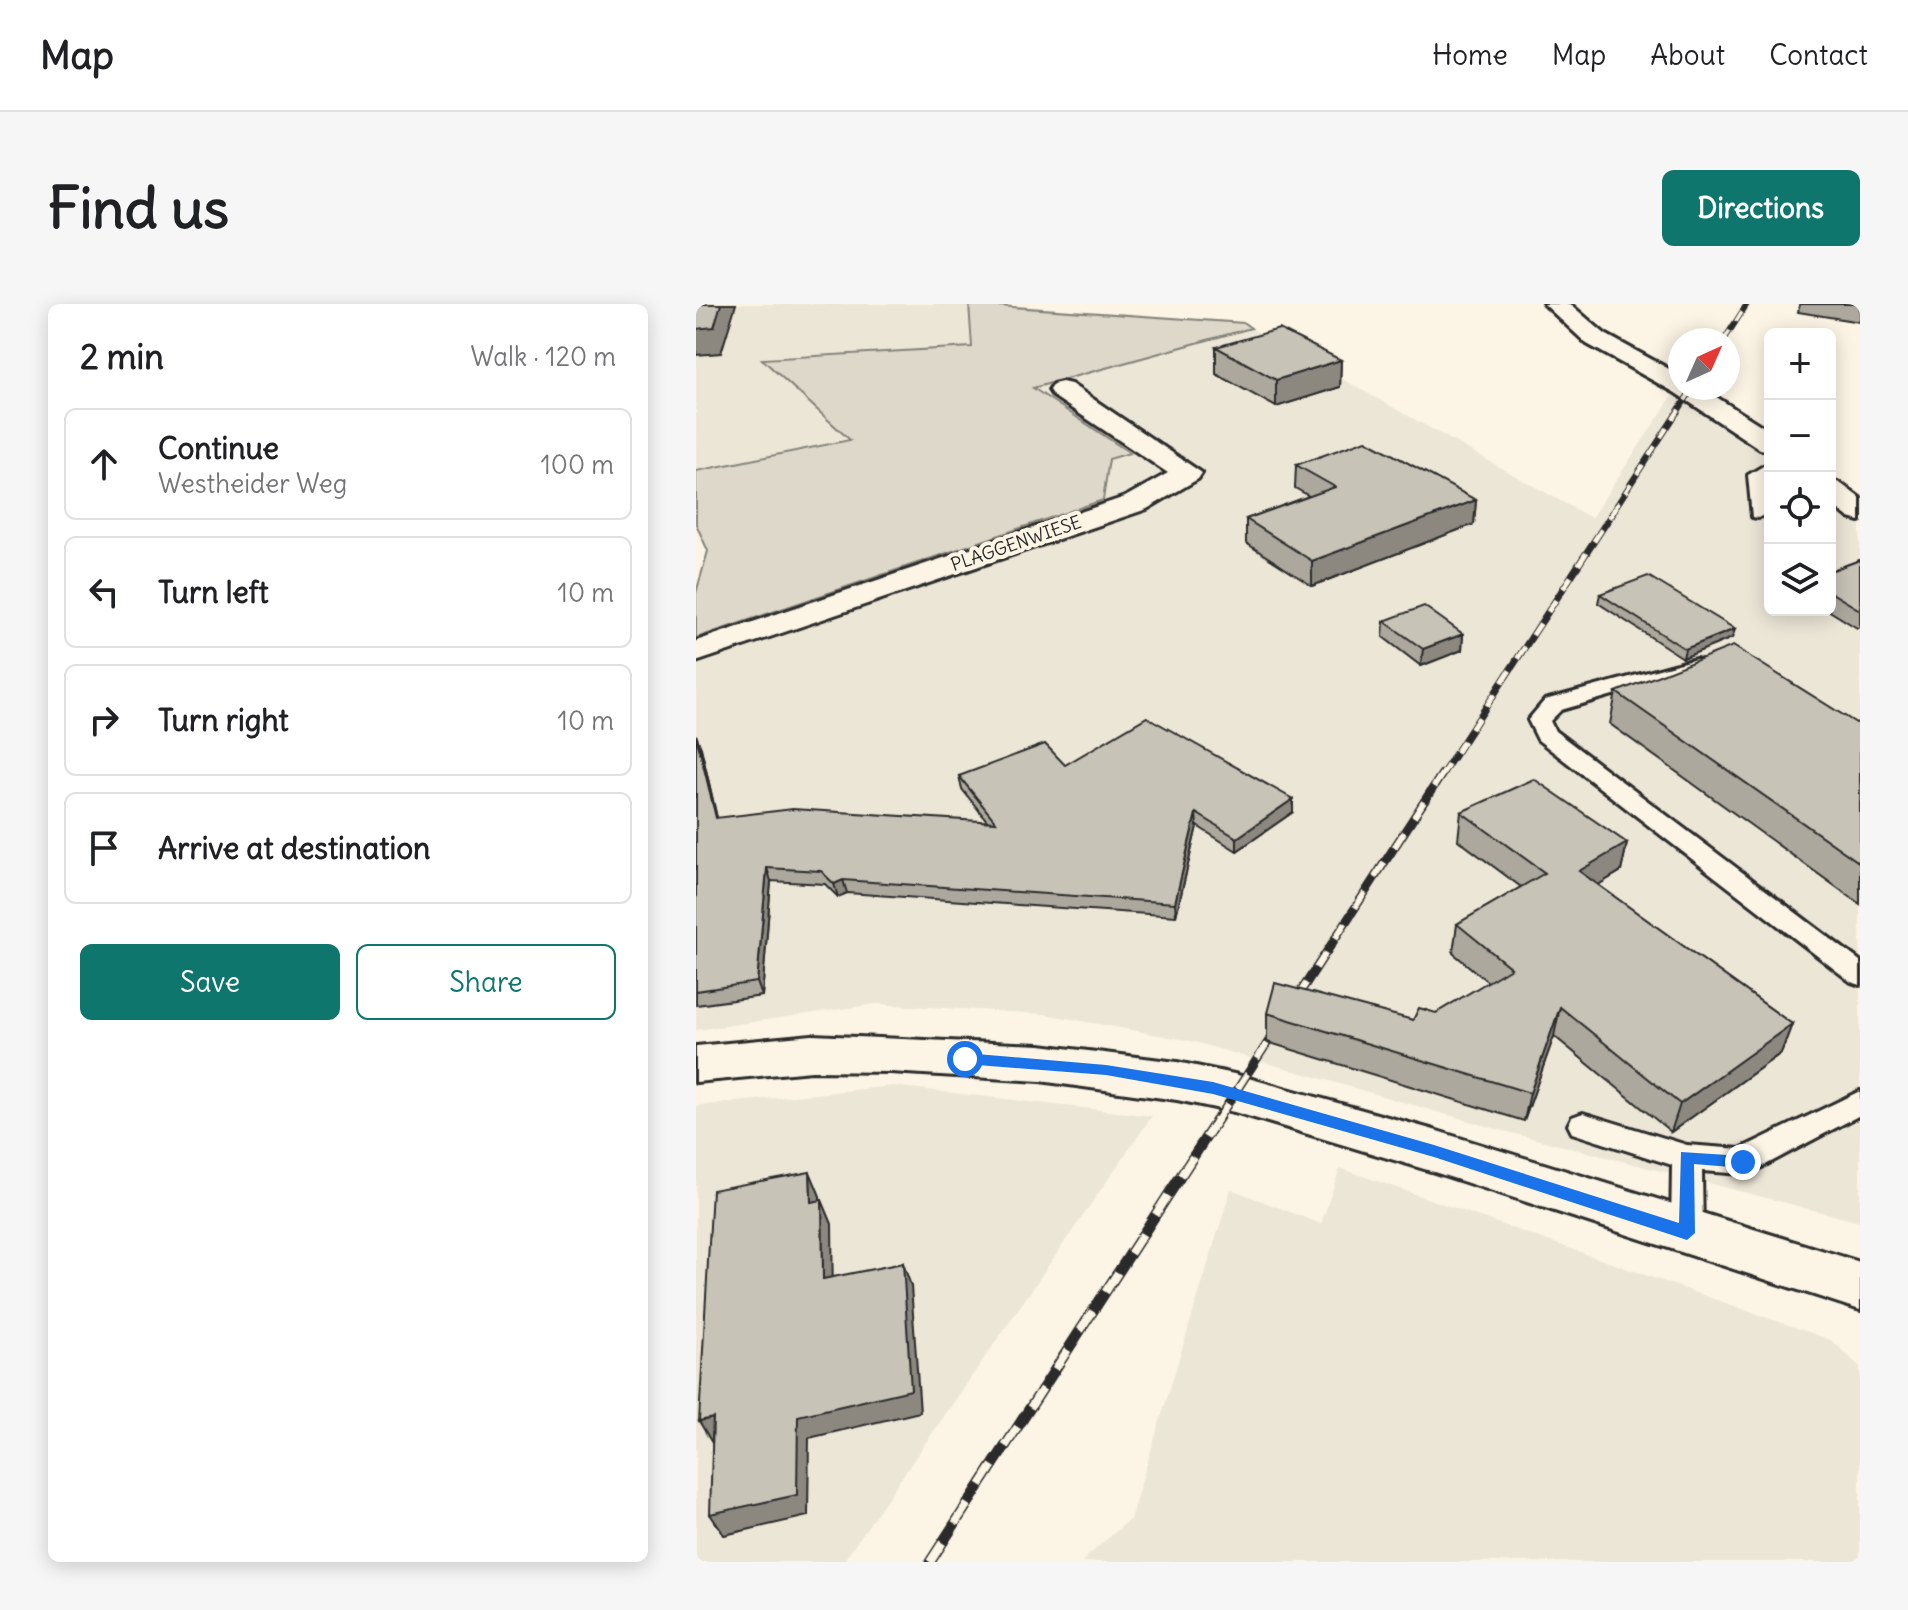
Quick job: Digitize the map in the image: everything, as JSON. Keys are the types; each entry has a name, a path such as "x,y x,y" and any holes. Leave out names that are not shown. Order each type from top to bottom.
{"street":[{"path":"1556,304 1596,339 1668,379"},
{"name":"PLAGGENWIESE","path":"696,652 1136,503 1188,473 1062,390"},
{"path":"1702,400 1764,439"},
{"path":"1836,494 1860,512"},
{"path":"696,1064 812,1053 890,1054 1040,1063 1177,1081 1234,1093 1434,1151 1860,1286"}],"lane":[{"path":"1758,513 1757,475 1764,471"},
{"path":"1717,659 1553,705 1539,720 1546,735 1860,975"},
{"path":"1583,1125 1687,1157 1743,1162 1860,1102"},
{"path":"1687,1157 1687,1233"}],"shaded area":[{"path":"696,304 969,304 972,347 763,359 850,440 696,471"},
{"path":"969,304 1244,323 1251,328 1033,388 1130,453 1109,459 1103,500 696,638 696,593 708,551 696,524 696,471 850,440 762,359 972,347"},
{"path":"1251,328 1591,518 1670,400 1688,400 1764,448 1764,616 1836,616 1836,504 1860,523 1860,1222 1500,1130 1191,1041 1044,1014 876,1004 696,1030 696,663 994,560 974,544 1102,500 1109,459 1129,453 1032,388"},
{"path":"893,1086 1152,1116 843,1562 696,1562 696,1106"},
{"path":"1340,1168 1831,1340 1860,1367 1860,1562 1081,1562 1130,1519 1231,1189 1321,1224"}],"building":[{"path":"696,304 721,304 714,327 696,329"},
{"path":"1279,329 1341,360 1276,380 1216,347"},
{"path":"1366,440 1476,500 1312,561 1246,519 1335,487 1296,465"},
{"path":"1860,560 1860,610 1836,596 1836,569"},
{"path":"1648,576 1735,629 1685,649 1600,594"},
{"path":"1424,606 1463,634 1423,649 1384,621"},
{"path":"1733,646 1856,723 1860,722 1860,863 1616,692"},
{"path":"1147,717 1293,799 1237,838 1196,813 1175,903 843,880 834,884 821,871 767,868 757,982 696,991 696,735 716,818 793,809 996,822 959,776 1045,744 1065,765"},
{"path":"1534,779 1627,843 1579,871 1792,1024 1680,1104 1560,1007 1530,1093 1267,1013 1275,983 1413,1020 1419,1008 1436,1013 1511,968 1457,924 1545,873 1461,812"},
{"path":"810,1172 811,1202 822,1200 823,1279 903,1263 911,1390 798,1416 797,1495 710,1514 713,1418 699,1421 712,1190"}],"railway":[{"path":"1732,328 1747,304"},
{"path":"1613,511 1685,400"},
{"path":"1441,776 1615,509"},
{"path":"1218,1119 1442,774"},
{"path":"930,1562 1219,1117"}],"route":[{"path":"965,1059 1106,1070 1213,1088 1434,1151 1687,1233 1687,1157 1743,1162"}]}
